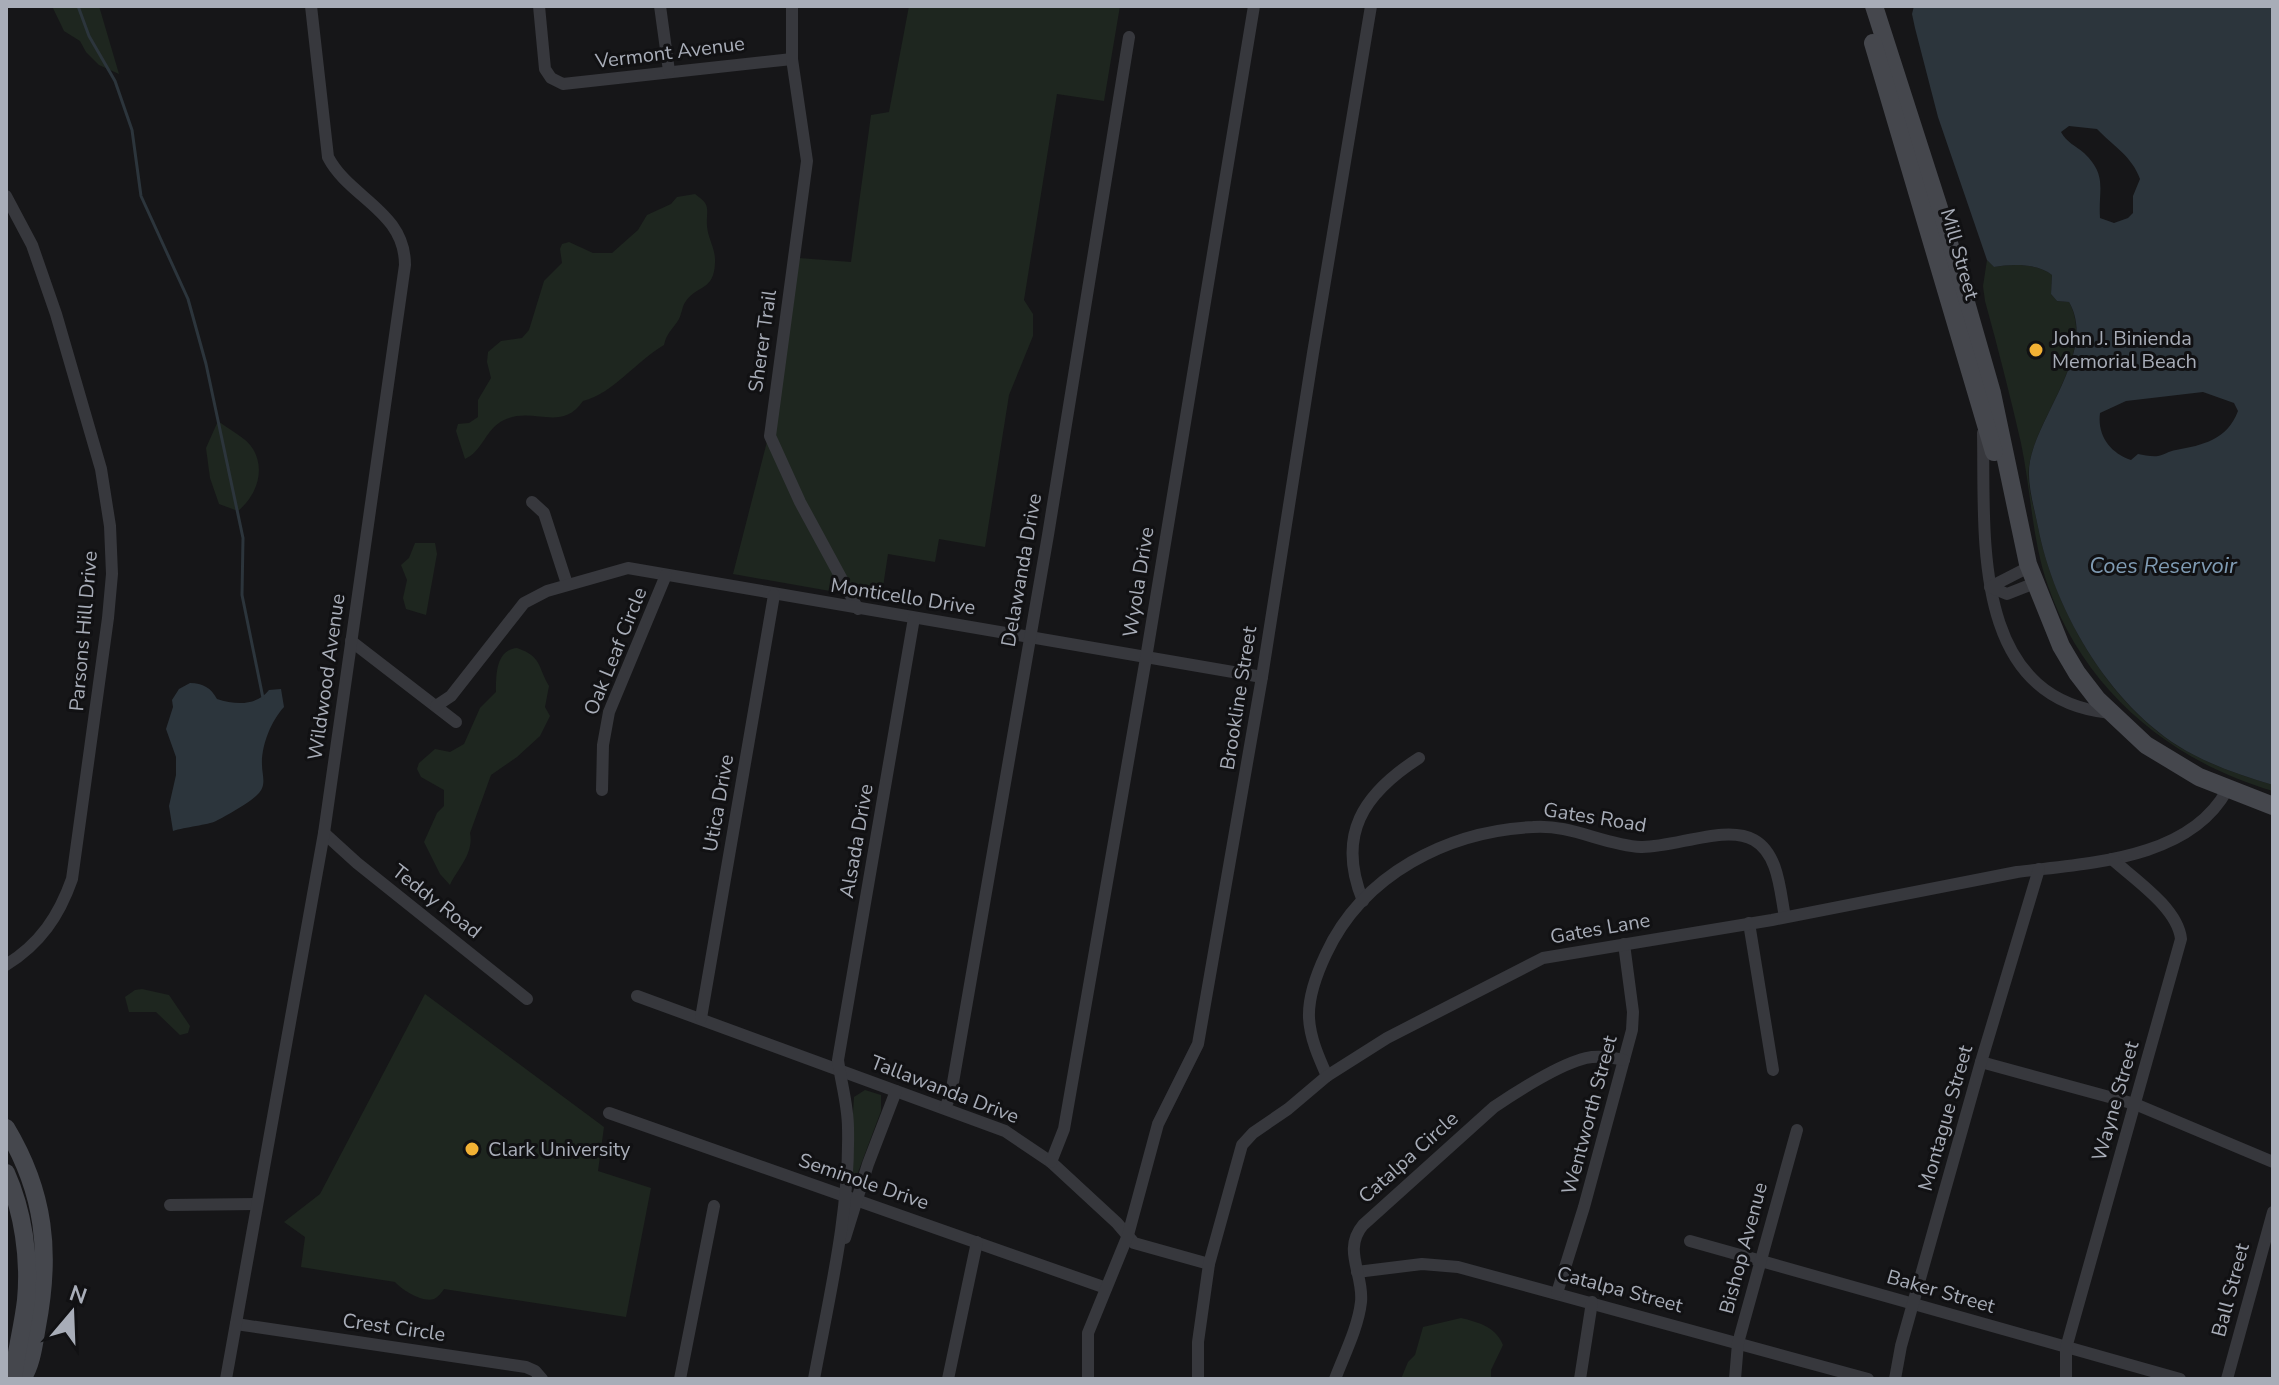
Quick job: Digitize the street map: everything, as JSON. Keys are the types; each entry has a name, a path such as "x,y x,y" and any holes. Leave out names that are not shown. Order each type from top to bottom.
{"main road":[{"name":"Mill Street","path":"1862,6 2003,483 2016,515 2032,575 2061,646 2077,673 2110,713 2146,745 2227,790 2273,806"},
{"name":"Mill Street","path":"1874,6 1939,208 1989,380 2011,477 2016,515"},
{"path":"6,1128 27,1171 41,1222 45,1271 34,1342 22,1379"},
{"path":"6,1173 23,1235 27,1277 13,1379"},
{"path":"34,1342 38,1379"}],"street":[{"name":"Wildwood Avenue","path":"226,1379 324,833 405,257 398,233 385,213 341,176 328,157 311,6"},
{"name":"Vermont Avenue","path":"539,6 545,69 554,80 571,85 669,71 792,59"},
{"path":"660,6 669,71"},
{"name":"Sherer Trail","path":"792,6 792,59 807,166 770,436 800,502 858,609"},
{"name":"Wyola Drive","path":"1051,1162 1064,1129 1254,6"},
{"name":"Brookline Street","path":"1088,1379 1088,1333 1128,1235 1158,1124 1198,1044 1262,677 1371,6"},
{"name":"Delawanda Drive","path":"945,1108 951,1094 972,982 1129,37"},
{"name":"Parsons Hill Drive","path":"6,196 32,245 101,469 109,514 112,574 72,879 61,909 50,926 27,950 6,965"},
{"path":"1982,409 1985,545 1990,587 2009,646 2026,674 2045,691 2084,710 2110,713"},
{"path":"532,502 544,513 567,584"},
{"name":"Monticello Drive","path":"436,706 451,696 524,603 567,584 628,568 1262,677"},
{"name":"Oak Leaf Circle","path":"602,790 603,745 609,712 666,575"},
{"path":"1990,587 2032,575"},
{"name":"Utica Drive","path":"701,1018 774,595"},
{"name":"Alsada Drive","path":"850,1197 848,1128 839,1056 914,618"},
{"path":"351,641 456,722"},
{"path":"1363,901 1355,880 1351,855 1360,819 1379,789 1393,775 1419,758"},
{"name":"Gates Lane","path":"1198,1379 1198,1342 1209,1264 1242,1145 1327,1076 1387,1038 1543,958 2039,869 2112,859 2189,832 2209,818 2227,790"},
{"name":"Gates Road","path":"1327,1076 1310,1025 1311,997 1330,945 1344,922 1363,901 1409,862 1451,842 1498,830 1546,826 1638,847 1724,835 1746,837 1761,846 1774,866 1785,917"},
{"name":"Teddy Road","path":"324,833 527,999"},
{"name":"Wayne Street","path":"2066,1379 2066,1348 2180,948 2181,934 2169,910 2112,859"},
{"name":"Montague Street","path":"1895,1379 1981,1062 2039,869"},
{"path":"1749,923 1773,1070"},
{"name":"Wentworth Street","path":"1557,1293 1584,1207 1633,1024 1624,944"},
{"name":"Tallawanda Drive","path":"637,996 1005,1131 1051,1162 1134,1243 1209,1264"},
{"name":"Catalpa Circle","path":"1335,1379 1360,1304 1352,1248 1357,1232 1494,1107 1583,1059 1600,1056 1624,1060"},
{"path":"1981,1062 2135,1104 2273,1162"},
{"path":"814,1379 850,1197 896,1091"},
{"name":"Seminole Drive","path":"609,1113 1106,1288"},
{"name":"Bishop Avenue","path":"1735,1379 1738,1343 1797,1130"},
{"path":"170,1205 256,1204"},
{"path":"680,1379 714,1206"},
{"name":"Ball Street","path":"2227,1379 2273,1212"},
{"name":"Baker Street","path":"1690,1241 2180,1379"},
{"path":"948,1379 977,1242"},
{"name":"Catalpa Street","path":"1357,1272 1422,1264 1444,1265 1592,1302 1868,1379"},
{"path":"1580,1379 1592,1302"},
{"name":"Crest Circle","path":"236,1324 526,1367 542,1379"}],"shaded area":[{"path":"52,6 99,6 119,74 99,65 80,41 64,31"},
{"path":"909,6 1120,6 1104,101 1057,94 1024,300 1033,314 1033,336 1009,395 985,547 939,539 935,562 888,554 881,600 733,574 782,383 799,258 851,262 871,115 889,112"},
{"path":"695,194 707,208 708,231 715,258 714,272 708,283 686,301 664,345 615,384 583,401 566,416 515,416 504,420 465,459 456,431 458,424 469,423 478,417 478,400 491,378 488,352 501,341 522,338 529,330 544,281 562,263 562,244 569,242 593,253 612,253 638,230 647,215 671,204 677,197"},
{"name":"John J. Binienda Memorial Beach","path":"1987,260 1994,267 2032,266 2052,275 2051,294 2057,301 2069,302 2075,321 2076,341 2071,361 2035,443 2029,477 2046,559 2073,626 2114,687 2138,714 2165,737 2213,764 2273,785 2273,791 2199,761 2135,716 2108,689 2084,658 2064,623 2043,569 2021,443 1985,301 1983,286"},
{"path":"218,421 246,441 253,449 259,466 254,491 238,511 219,504 210,478 206,448"},
{"path":"415,543 435,543 437,554 426,615 406,609 403,598 407,580 401,565 409,558"},
{"path":"517,648 535,658 540,667 549,686 545,707 550,716 540,736 491,775 470,833 468,854 450,885 440,874 424,842 437,813 444,806 444,790 421,777 417,769 419,763 435,749 450,752 464,744 480,708 496,692 501,658"},
{"path":"142,989 169,995 190,1026 188,1033 180,1035 156,1012 129,1012 125,997"},
{"name":"Clark University","path":"425,994 604,1127 598,1171 651,1188 626,1317 444,1289 429,1300 408,1292 395,1282 301,1267 305,1237 284,1222 320,1194"},
{"path":"865,1090 881,1095 881,1111 854,1183 849,1177 854,1097"},
{"path":"1461,1318 1491,1330 1503,1345 1491,1370 1491,1379 1401,1379 1408,1362 1415,1355 1423,1327"}],"water":[{"name":"Coes Reservoir","path":"1914,6 2273,6 2273,785 2213,764 2165,737 2138,714 2114,687 2073,626 2046,560 2031,494 2029,469 2035,443 2071,361 2076,321 2069,302 2057,301 2051,294 2052,275 2032,266 1994,267 1987,260 1938,117 1912,14","holes":["2069,126 2097,129 2137,171 2140,179 2133,196 2133,213 2128,218 2114,223 2100,218 2099,176 2091,161 2061,132","2203,392 2234,403 2238,411 2227,429 2213,440 2158,456 2138,454 2131,460 2111,448 2103,436 2100,413 2126,401"]},
{"path":"190,683 206,687 217,699 238,703 258,699 269,690 281,689 284,707 265,742 261,791 216,821 173,831 169,806 176,775 176,757 166,729 172,700 179,689"}],"waterway":[{"path":"78,6 89,36 115,81 132,130 141,196 188,299 206,364 243,538 242,595 263,698"}],"place":[{"name":"John J. Binienda Memorial Beach","path":"2036,350"},
{"name":"Clark University","path":"472,1149"}]}
